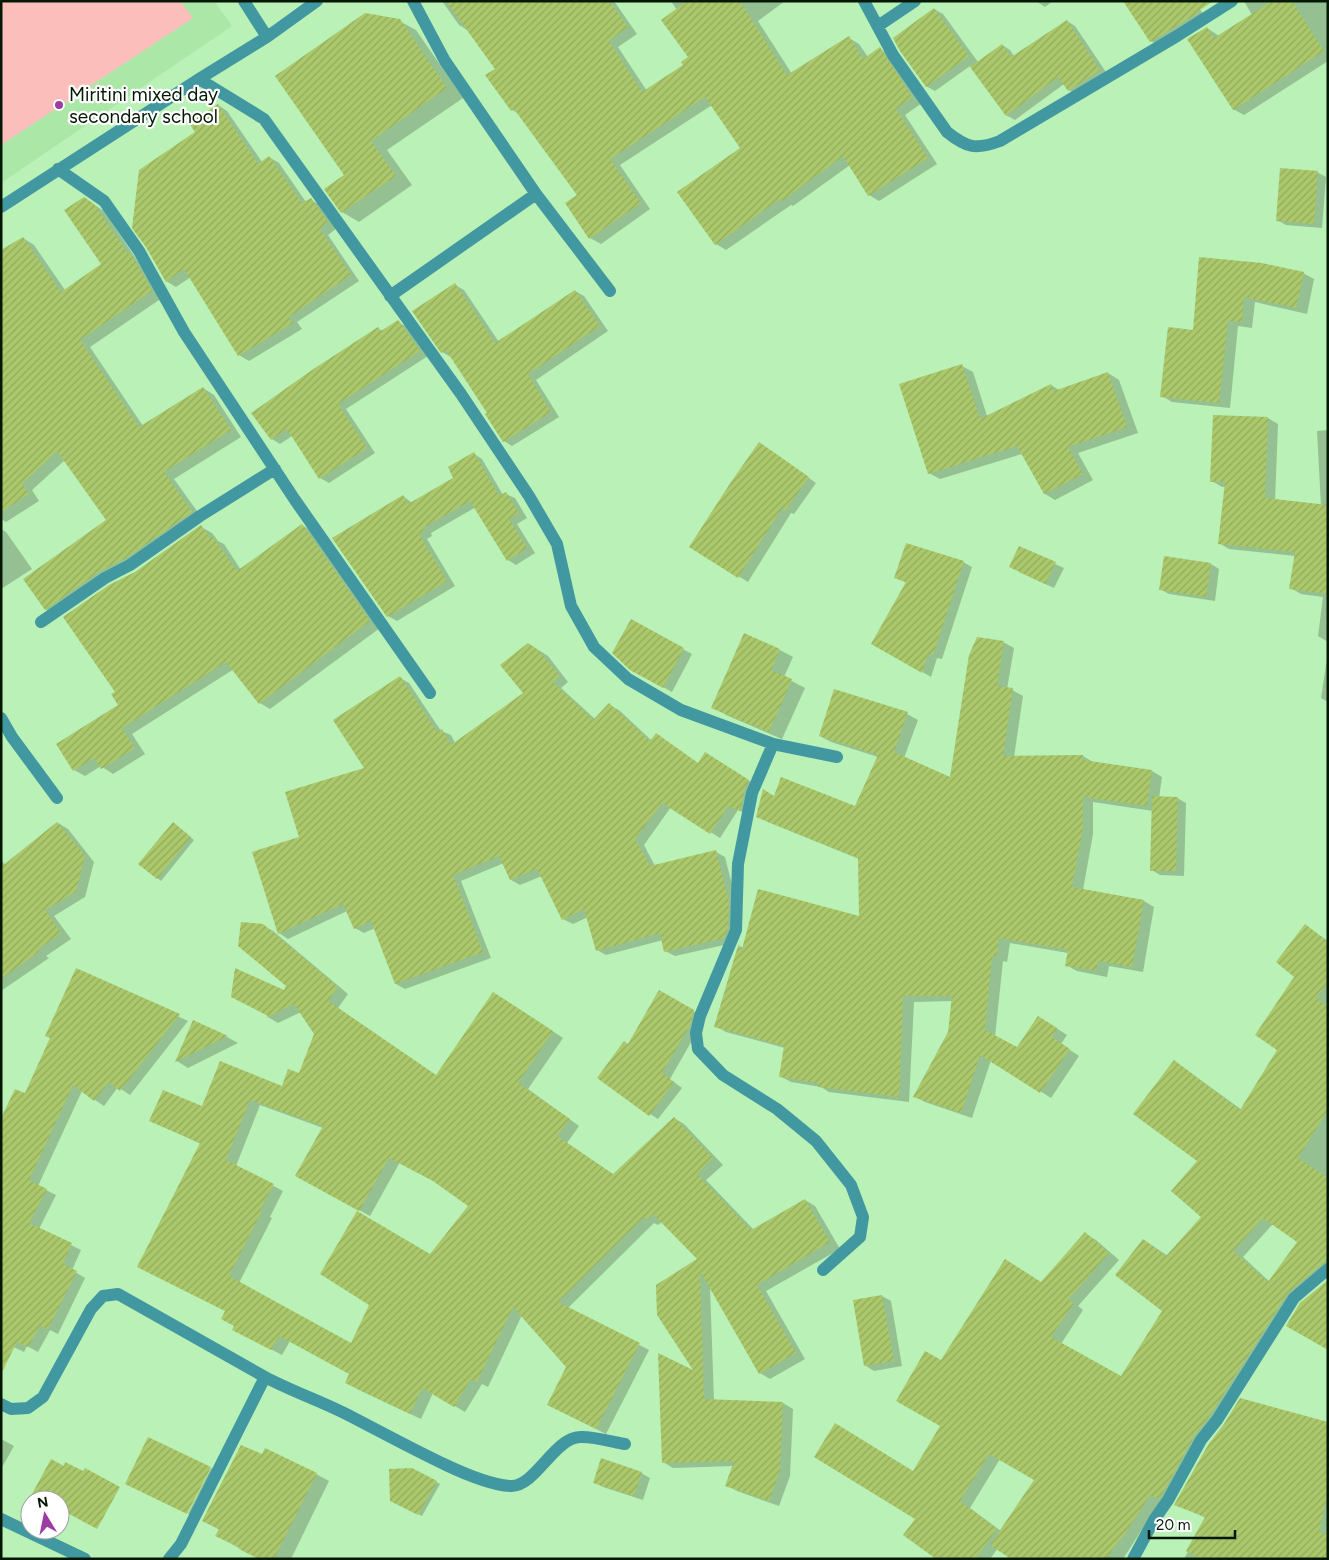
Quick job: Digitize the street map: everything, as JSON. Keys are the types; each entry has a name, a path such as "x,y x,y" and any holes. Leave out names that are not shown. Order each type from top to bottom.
{"street":[{"path":"244,1 267,36"},
{"path":"1,207 267,36 317,1"},
{"path":"413,1 445,61 536,194 610,291"},
{"path":"864,1 893,55 947,132 959,142 971,147 985,147 1000,141 1224,4"},
{"path":"878,26 915,1"},
{"path":"199,78 264,119 461,394 530,496 557,544 571,606 594,647 628,678 681,710 773,744 836,757"},
{"path":"58,169 104,201 139,252 184,332 275,469 430,694"},
{"path":"390,296 536,194"},
{"path":"41,622 105,578 130,565 200,516 275,469"},
{"path":"1,718 12,737 57,798"},
{"path":"773,744 752,793 738,864 736,930 703,1007 696,1033 698,1049 723,1075 777,1109 816,1141 851,1185 863,1217 860,1237 823,1270"},
{"path":"1133,1559 1201,1440 1217,1420 1294,1298 1328,1269"},
{"path":"1,1404 11,1409 28,1408 43,1397 91,1309 103,1296 118,1294 265,1378 323,1402 409,1448 470,1476 512,1487 523,1483 558,1449 579,1437 625,1444"},
{"path":"169,1559 181,1544 265,1378"},
{"path":"1,1519 85,1559"}],"shaded area":[{"name":"Miritini mixed day secondary school","path":"1,1 214,1 232,26 1,183"},
{"name":"Miritini mixed day secondary school","path":"1,1 180,1 193,18 1,145"}],"building":[{"path":"446,1 609,1 628,27 609,41 642,92 683,65 681,62 688,57 661,20 687,1 740,1 787,75 849,36 863,59 880,47 912,97 896,109 928,158 868,196 843,156 782,201 780,199 715,245 677,192 740,148 705,97 610,159 641,203 589,239 565,203 577,195 514,109 511,111 485,75 495,69"},
{"path":"1123,1 1213,1 1198,13 1150,42"},
{"path":"1272,1 1292,1 1324,51 1233,110 1187,39 1207,27 1214,38"},
{"path":"934,8 969,56 926,87 893,38"},
{"path":"365,13 400,19 447,88 371,141 396,176 341,213 324,189 344,175 275,76"},
{"path":"1067,20 1100,70 1068,91 1058,77 1006,116 970,67 1002,44 1011,57"},
{"path":"218,104 258,164 269,156 302,203 311,198 328,222 320,229 351,275 289,317 293,323 238,356 184,269 166,282 146,247 132,228 139,170 195,132 189,123"},
{"path":"1280,168 1318,171 1314,224 1276,221"},
{"path":"84,197 94,204 129,255 130,252 152,291 80,340 139,427 203,387 231,430 164,472 192,512 126,558 100,571 45,610 23,579 106,520 57,451 22,484 29,494 1,512 1,250 23,237 61,292 101,264 64,210"},
{"path":"1199,257 1262,263 1304,272 1296,308 1244,297 1242,322 1228,321 1219,403 1160,397 1168,327 1193,330"},
{"path":"455,283 495,343 575,290 600,326 528,374 551,412 503,442 485,414 487,413 446,350 441,353 412,311"},
{"path":"398,320 420,351 338,404 367,448 319,479 287,429 271,440 251,413 378,327 381,331"},
{"path":"962,364 980,419 1051,384 1054,391 1108,372 1127,427 1068,447 1083,474 1044,494 1017,446 928,474 899,384"},
{"path":"1213,415 1268,417 1265,498 1328,505 1328,594 1289,589 1295,552 1218,544 1225,482 1210,482"},
{"path":"759,442 809,477 785,511 782,508 738,578 689,547"},
{"path":"474,452 499,496 506,492 519,513 509,519 527,548 507,561 470,501 423,528 425,531 419,534 447,581 387,617 332,538 403,495 408,504 453,478 448,467"},
{"path":"302,524 370,621 259,704 226,662 122,728 135,748 101,769 94,758 73,771 56,744 118,705 111,694 115,692 63,617 109,585 135,572 201,525 210,538 213,537 237,571"},
{"path":"906,543 964,561 933,655 928,654 922,673 871,644 906,582 894,578"},
{"path":"1019,546 1056,562 1045,584 1009,567"},
{"path":"1164,556 1211,563 1206,597 1159,590"},
{"path":"631,619 684,648 663,688 630,670 612,653"},
{"path":"744,633 780,649 771,670 792,679 769,732 711,708"},
{"path":"977,637 1004,641 997,686 1013,688 1003,756 1083,755 1083,760 1152,770 1147,806 1083,797 1083,828 1072,887 1144,900 1132,967 1098,961 1096,971 1065,966 1068,950 999,938 997,957 992,956 985,1030 1017,1047 1038,1016 1057,1028 1052,1037 1070,1049 1040,1093 980,1055 961,1113 913,1097 948,1032 952,996 903,996 899,1097 818,1087 818,1083 779,1077 784,1046 714,1027 739,944 741,953 758,889 859,916 858,858 756,817 763,789 774,796 781,777 855,806 878,755 819,736 834,689 908,712 894,752 950,777 969,655"},
{"path":"528,643 538,650 560,676 553,682 593,720 609,703 650,741 656,733 698,763 705,752 749,780 744,791 740,811 728,806 710,834 662,803 635,839 650,866 716,850 729,902 728,928 724,938 664,952 660,933 596,951 584,909 562,920 537,869 510,880 499,856 453,875 483,952 395,984 371,921 354,929 343,904 278,934 252,852 299,837 285,792 364,768 333,720 400,676 437,732 442,729 451,745 523,693 500,665"},
{"path":"1152,796 1178,797 1176,871 1150,871"},
{"path":"57,822 85,855 76,892 45,910 61,933 37,950 40,951 1,979 1,867"},
{"path":"173,822 191,837 157,879 138,864"},
{"path":"241,922 263,924 338,987 328,1001 436,1075 493,992 553,1031 518,1083 570,1119 557,1136 613,1174 674,1117 713,1158 697,1174 751,1230 805,1199 830,1242 757,1285 796,1353 759,1374 700,1271 704,1399 783,1402 780,1470 769,1501 725,1486 734,1461 662,1463 658,1353 693,1370 657,1315 656,1285 697,1259 653,1214 647,1220 644,1217 558,1302 640,1343 596,1429 547,1405 566,1367 513,1307 477,1382 471,1379 454,1407 422,1388 410,1414 345,1383 349,1374 279,1336 271,1350 232,1330 234,1326 221,1319 225,1311 137,1267 200,1143 149,1121 163,1090 202,1106 220,1061 282,1086 288,1069 299,1073 314,1034 294,1004 266,1018 268,1016 231,997 235,968 284,990 286,986 238,946","holes":["250,1100 323,1126 295,1176 359,1211 389,1158 433,1181 468,1206 430,1254 357,1211 320,1274 369,1305 351,1343 229,1276 274,1184 226,1160"]},
{"path":"1305,924 1328,942 1328,983 1316,998 1328,1006 1328,1110 1298,1158 1328,1178 1328,1261 1323,1263 1287,1294 1210,1415 1194,1436 1159,1499 1150,1495 1121,1540 1106,1559 1011,1559 990,1545 1034,1480 989,1454 960,1501 997,1529 975,1559 936,1559 903,1535 915,1519 814,1457 835,1423 913,1471 940,1426 896,1401 925,1351 941,1360 1005,1259 1041,1282 1085,1232 1109,1253 1068,1300 1074,1303 1051,1337 1121,1376 1162,1311 1115,1275 1143,1239 1166,1256 1201,1217 1171,1191 1197,1161 1133,1114 1174,1060 1240,1110 1277,1050 1255,1035 1294,977 1276,962","holes":["1263,1218 1297,1242 1268,1282 1233,1251"]},
{"path":"76,968 180,1014 120,1091 109,1082 94,1101 73,1085 29,1180 47,1189 29,1223 72,1243 63,1264 77,1271 48,1329 40,1326 28,1347 17,1342 1,1374 1,1118 15,1089 25,1093 50,1038 45,1036"},
{"path":"659,990 694,1010 690,1025 662,1073 674,1082 649,1116 597,1078 624,1041 628,1044"},
{"path":"193,1020 228,1036 175,1062"},
{"path":"1328,1280 1328,1350 1286,1326 1300,1303"},
{"path":"882,1295 894,1361 864,1366 853,1300"},
{"path":"1240,1398 1328,1422 1328,1492 1319,1532 1328,1535 1328,1559 1200,1559 1186,1551 1205,1517 1174,1505 1208,1445"},
{"path":"148,1437 211,1467 187,1514 125,1484"},
{"path":"241,1445 262,1454 265,1448 317,1473 274,1559 259,1559 239,1549 239,1547 215,1536 219,1529 202,1521"},
{"path":"601,1458 642,1472 634,1496 593,1483"},
{"path":"51,1459 64,1466 65,1462 83,1471 85,1468 120,1487 97,1529 70,1514 70,1490 34,1490"},
{"path":"412,1468 437,1481 418,1515 390,1501 389,1469"}],"place":[{"name":"Miritini mixed day secondary school","path":"59,105"}]}
